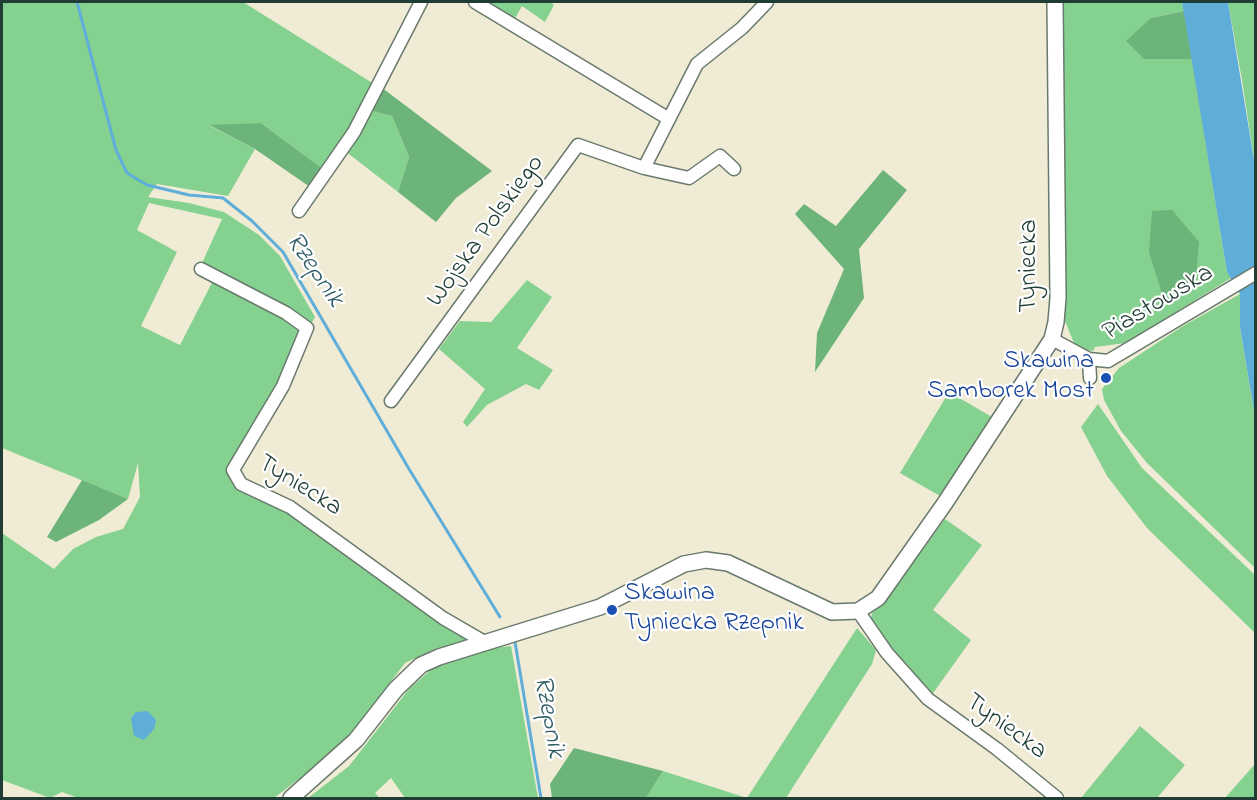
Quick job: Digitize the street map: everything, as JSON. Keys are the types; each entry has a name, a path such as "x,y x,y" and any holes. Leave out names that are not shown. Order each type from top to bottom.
{"street":[{"path":"298,211 354,132 421,2"},
{"path":"475,2 669,119"},
{"path":"644,168 697,64 742,28 767,2"},
{"name":"Tyniecka","path":"1055,2 1058,298 1052,339 895,578 878,598 858,611 880,644 927,699 997,749 1057,798"},
{"name":"Wojska Polskiego","path":"391,401 578,145 644,168 689,178 720,156 734,169"},
{"name":"Tyniecka","path":"201,269 286,313 307,328 283,386 233,470 241,484 290,507 442,618 486,643"},
{"name":"Piastowska","path":"1052,339 1089,359 1102,362 1115,359 1256,273"},
{"path":"1089,359 1090,378"},
{"path":"291,798 326,770 356,740 414,670 439,657 600,607 653,578 696,561 710,561 739,567 832,612 858,611"}],"green space":[{"path":"2,2 243,2 374,84 352,129 323,169 261,123 210,126 255,149 228,196 157,184 148,197 189,203 224,212 259,235 280,256 315,317 231,472 233,486 293,513 479,641 435,649 405,663 354,730 309,771 274,798 78,798 62,792 50,798 2,780 2,533 54,569 73,549 96,537 123,529 140,497 138,463 128,499 2,448","holes":["149,203 222,219 202,263 218,271 180,345 141,326 177,252 137,230"]},
{"path":"481,2 550,2 554,5 545,22 522,6 513,22"},
{"path":"1059,2 1182,2 1184,11 1151,18 1144,59 1192,59 1227,272 1231,278 1126,343 1095,347 1093,351 1081,349 1074,343 1063,316"},
{"path":"1228,2 1255,2 1255,166 1242,80"},
{"path":"1184,11 1192,59 1144,59 1126,41 1151,18"},
{"path":"381,87 492,171 456,198 436,222 398,192 409,157 392,116 368,110"},
{"path":"368,110 392,116 409,157 398,192 345,151"},
{"path":"261,123 323,169 310,187 255,149 209,125"},
{"path":"883,170 907,190 859,249 864,298 815,372 817,333 844,269 795,214 804,204 836,226"},
{"path":"1172,210 1199,242 1196,278 1163,297 1149,252 1152,211"},
{"path":"527,280 552,297 517,348 553,370 539,390 526,384 487,405 467,427 463,422 485,389 439,349 460,321 491,322"},
{"path":"1240,294 1240,327 1255,417 1255,568 1147,463 1121,431 1104,400 1102,389 1119,368 1183,326"},
{"path":"949,392 992,417 940,496 900,473"},
{"path":"1098,404 1142,468 1255,575 1255,633 1147,528 1107,476 1081,427"},
{"path":"82,480 128,499 99,520 56,542 47,537"},
{"path":"945,519 982,545 933,610 971,640 931,696 870,623 872,613 886,601"},
{"path":"857,628 876,650 872,664 786,798 747,798"},
{"path":"511,646 538,798 405,798 391,778 375,793 380,798 308,798 349,766 409,689 434,667 494,648"},
{"path":"1140,726 1185,765 1157,798 1081,798"},
{"path":"574,748 663,771 646,798 552,798 550,784"},
{"path":"1255,764 1255,798 1225,798"},
{"path":"663,771 747,798 646,798"}],"water":[{"path":"1182,2 1228,2 1255,166 1255,417 1240,327 1240,294 1227,272"},
{"path":"148,711 156,720 154,729 144,740 134,736 131,718 136,712"}],"waterway":[{"name":"Rzepnik","path":"77,2 116,150 127,173 147,185 189,195 223,198 252,221 283,252 409,469 500,617"},
{"name":"Rzepnik","path":"515,642 541,798"}],"place":[{"name":"Skawina Samborek Most","path":"1106,378"},
{"name":"Skawina Tyniecka Rzepnik","path":"612,610"}]}
